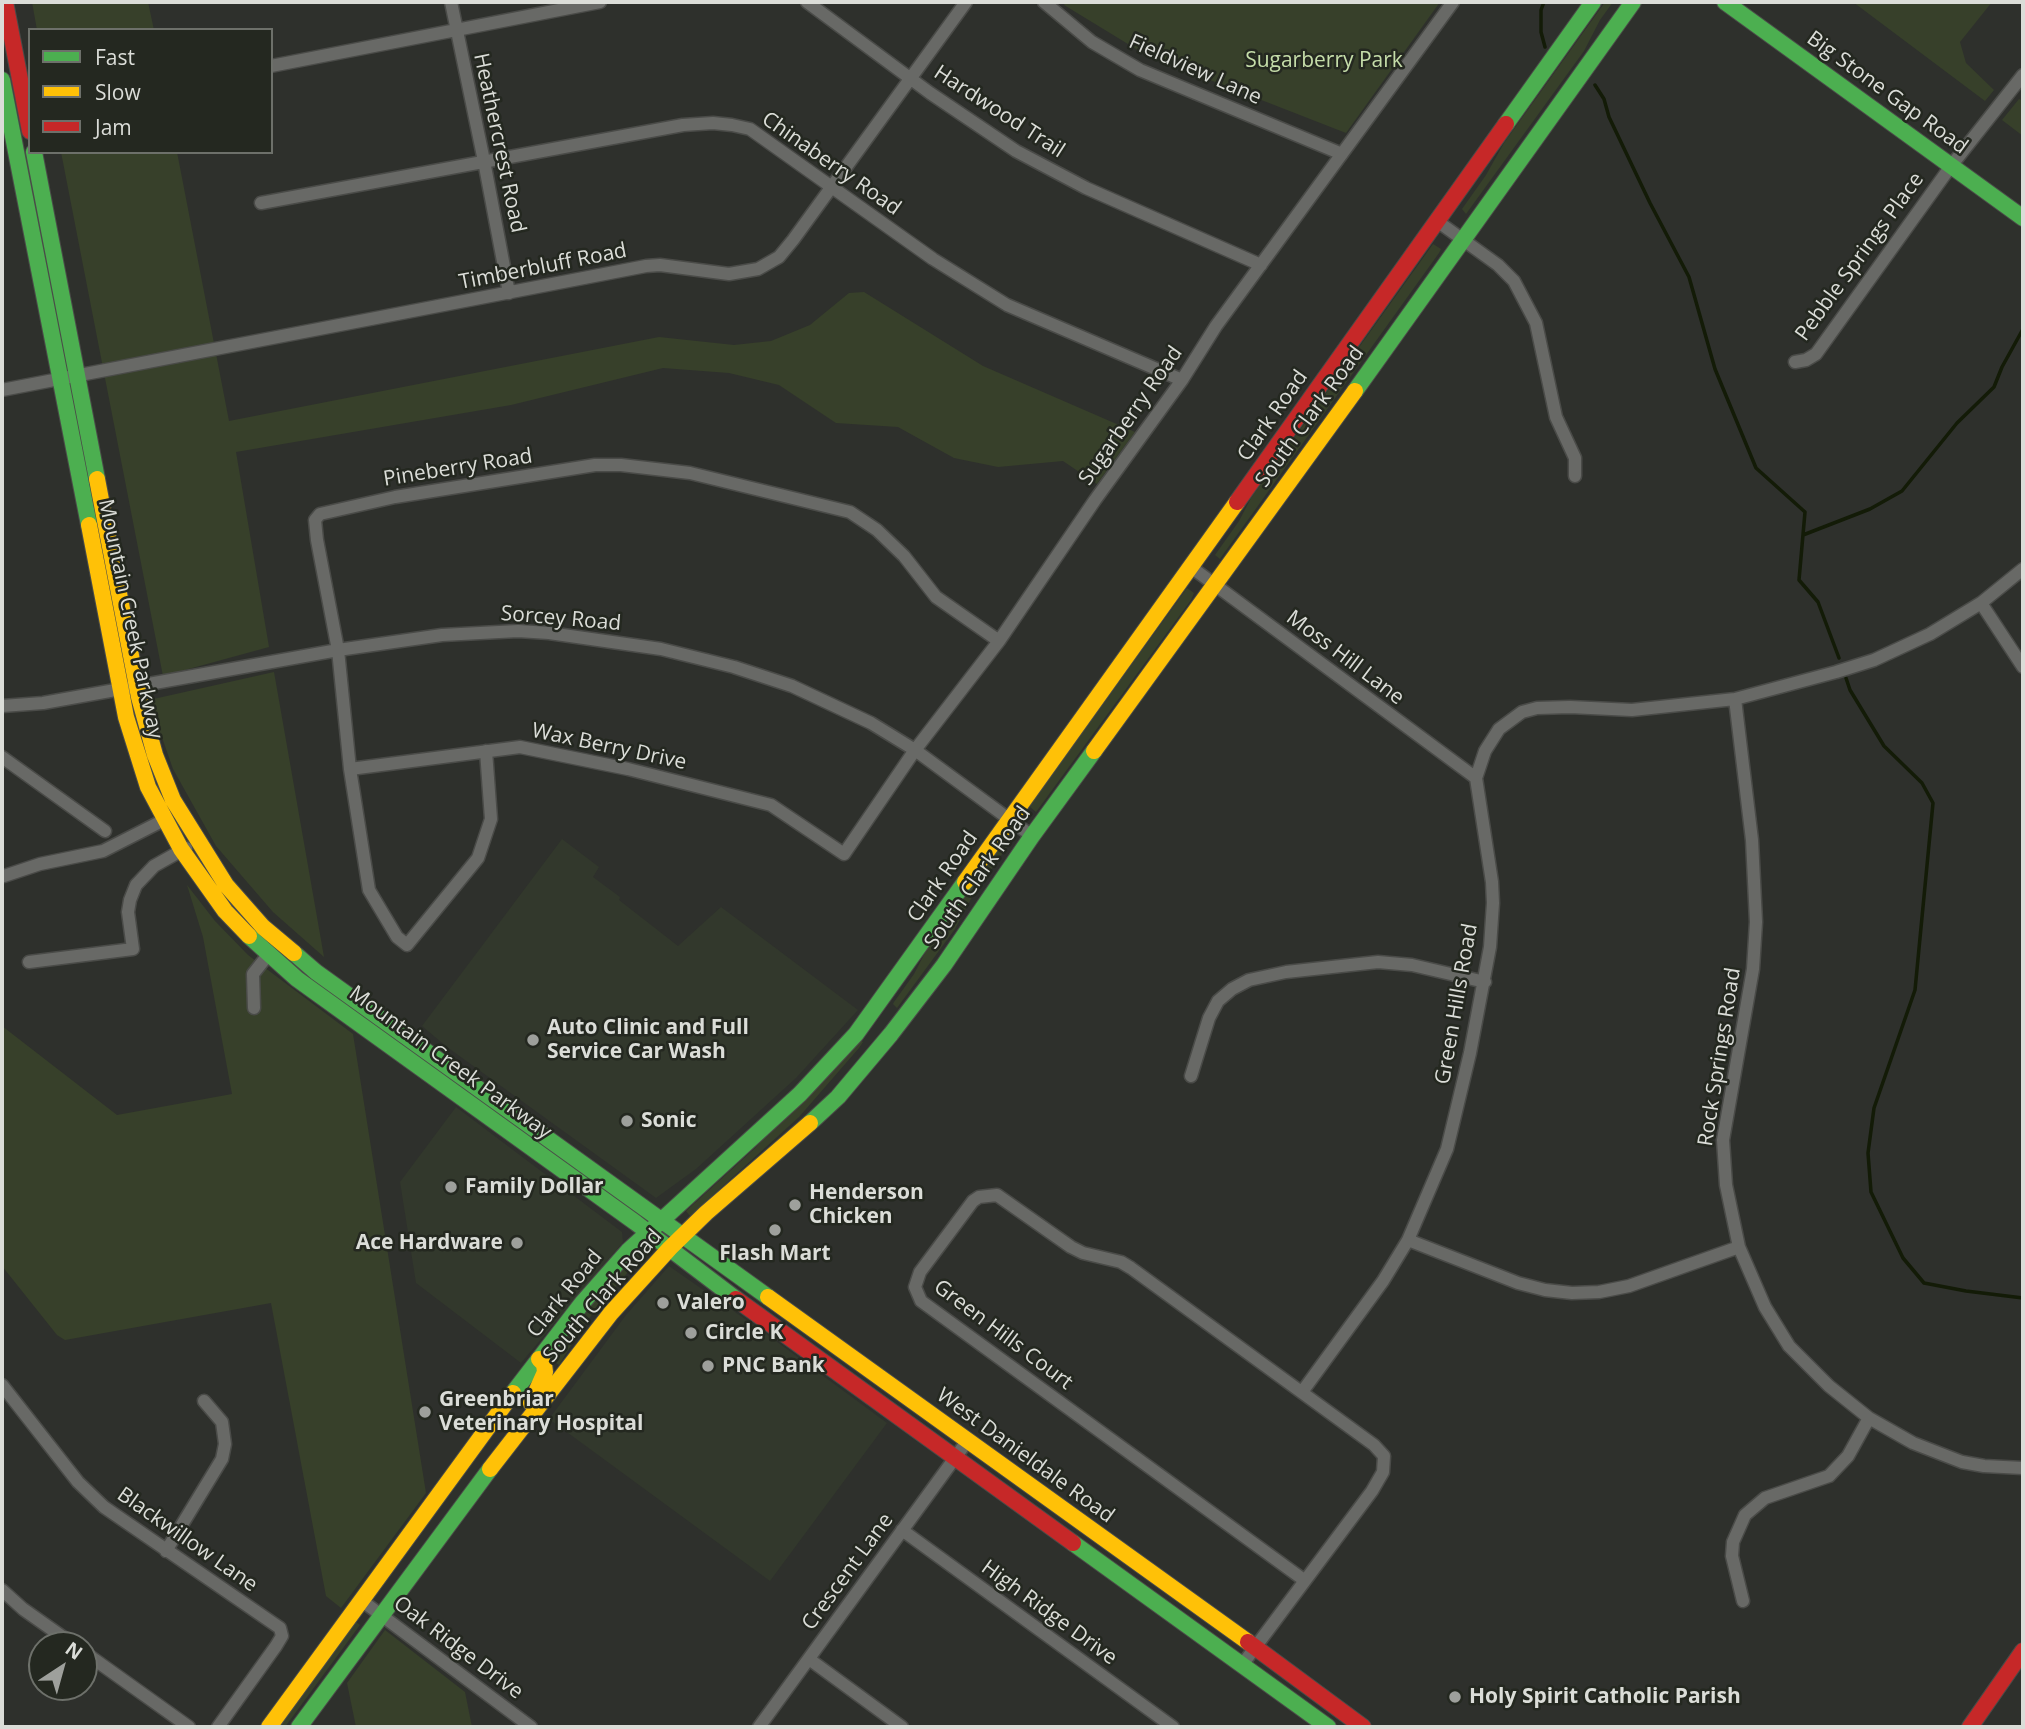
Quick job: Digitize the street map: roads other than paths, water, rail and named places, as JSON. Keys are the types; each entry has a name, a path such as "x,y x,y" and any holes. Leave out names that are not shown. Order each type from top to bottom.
{"main road":[{"path":"5,2 28,121"},
{"name":"Clark Road","path":"269,1727 538,1359 604,1278 800,1094 856,1034 1593,2"},
{"name":"South Clark Road","path":"299,1727 524,1423 611,1313 683,1235 838,1097 891,1034 944,965 1032,836 1633,2"},
{"name":"Big Stone Gap Road","path":"1726,2 2023,218"},
{"name":"Mountain Creek Parkway","path":"2,80 120,689 135,752 164,820 181,849 226,911 268,955 297,979 649,1233"},
{"name":"Mountain Creek Parkway","path":"34,154 136,686 155,755 173,800 199,845 226,886 263,927 289,950 663,1220"},
{"path":"869,1016 891,1034"},
{"path":"427,1073 438,1059"},
{"name":"West Danieldale Road","path":"663,1220 1255,1647 1343,1722 1363,1727"},
{"name":"West Danieldale Road","path":"649,1233 1328,1727"},
{"path":"810,1351 819,1334"},
{"path":"524,1423 545,1371 544,1364 538,1359"},
{"path":"895,1413 907,1396"},
{"path":"467,1457 487,1473"},
{"path":"1970,1727 2022,1654"}],"street":[{"name":"Heathercrest Road","path":"451,2 509,293"},
{"path":"273,66 455,28 600,2"},
{"name":"Hardwood Trail","path":"807,2 910,78 1028,158 1086,188 1261,265"},
{"name":"Timberbluff Road","path":"2,390 646,267 660,265 729,274 758,269 779,257 966,2"},
{"name":"Fieldview Lane","path":"1044,2 1092,41 1140,70 1342,154"},
{"name":"Sugarberry Road","path":"844,854 915,750 999,641 1182,380 1216,326 1452,2"},
{"name":"Pebble Springs Place","path":"1795,362 1816,354 1951,166 2023,75"},
{"name":"Chinaberry Road","path":"261,203 683,125 713,123 751,129 933,259 1007,304 1182,380"},
{"path":"1437,220 1498,265 1514,281 1536,323 1556,417 1575,458 1575,476"},
{"name":"Pineberry Road","path":"486,751 491,819 478,858 407,945 397,937 369,890 350,769 338,650 317,540 315,520 320,514 395,497 595,465 621,465 690,473 850,512 877,530 904,556 936,597 999,641"},
{"name":"Moss Hill Lane","path":"1191,567 1476,778"},
{"name":"Green Hills Road","path":"1302,1392 1377,1289 1408,1240 1447,1149 1470,1054 1490,947 1493,903 1476,778 1490,741 1499,729 1522,712 1537,708 1632,710 1735,698 1874,660 1930,634 1981,603 2023,569"},
{"path":"1981,603 2023,667"},
{"name":"Sorcey Road","path":"2,706 43,703 338,650 442,635 518,631 661,649 734,667 792,686 871,723 915,750 1032,836"},
{"name":"Rock Springs Road","path":"1735,698 1752,840 1756,922 1753,969 1723,1140 1726,1185 1739,1247 1765,1307 1789,1346 1829,1386 1869,1418 1913,1443 1962,1462 2023,1468"},
{"name":"Wax Berry Drive","path":"350,769 520,747 628,769 771,805 844,854"},
{"path":"2,757 105,831"},
{"path":"4,876 40,864 103,851 164,820"},
{"path":"29,962 133,949 128,912 136,885 154,866 181,849 199,845"},
{"path":"254,1009 253,974 268,955"},
{"path":"1191,1076 1209,1018 1218,1002 1232,989 1249,981 1286,972 1378,962 1412,965 1485,982"},
{"name":"Green Hills Court","path":"1242,1665 1372,1490 1383,1472 1384,1456 1374,1445 1138,1272 1121,1262 1090,1255 1071,1247 997,1195 979,1197 973,1201 916,1280 917,1294 926,1305 1304,1580"},
{"path":"1408,1240 1518,1283 1572,1293 1599,1292 1629,1286 1739,1247"},
{"name":"Blackwillow Lane","path":"2,1385 78,1482 104,1507 280,1628 282,1636 276,1646 218,1727"},
{"path":"166,1551 222,1459 225,1444 222,1422 204,1401"},
{"path":"1743,1601 1732,1556 1733,1542 1745,1515 1765,1499 1829,1476 1848,1456 1869,1418"},
{"name":"Crescent Lane","path":"759,1727 968,1440"},
{"name":"High Ridge Drive","path":"902,1530 1173,1727"},
{"path":"2,1590 54,1631"},
{"name":"Oak Ridge Drive","path":"361,1600 531,1727"},
{"path":"809,1659 902,1727"},
{"path":"98,1662 189,1727"}],"waterway":[{"path":"1544,2 1541,10 1541,32 1545,47"},
{"path":"1595,85 1604,99 1609,117 1650,203 1689,277 1715,369 1756,468 1805,512 1799,580 1818,602 1839,658"},
{"path":"1803,535 1870,509 1902,491 1957,423 1994,387 2023,329"},
{"path":"1846,678 1850,690 1884,746 1922,783 1933,803 1915,990 1874,1108 1868,1153 1871,1192 1903,1258 1924,1283 2023,1298"}],"place":[{"name":"Auto Clinic and Full Service Car Wash","path":"533,1040"},
{"name":"Sonic","path":"627,1121"},
{"name":"Family Dollar","path":"451,1187"},
{"name":"Henderson Chicken","path":"795,1205"},
{"name":"Flash Mart","path":"775,1230"},
{"name":"Ace Hardware","path":"517,1243"},
{"name":"Valero","path":"663,1303"},
{"name":"Circle K","path":"691,1333"},
{"name":"PNC Bank","path":"708,1366"},
{"name":"Greenbriar Veterinary Hospital","path":"425,1412"},
{"name":"Holy Spirit Catholic Parish","path":"1455,1697"}],"park label":[{"name":"Sugarberry Park","path":"1324,61"}]}
